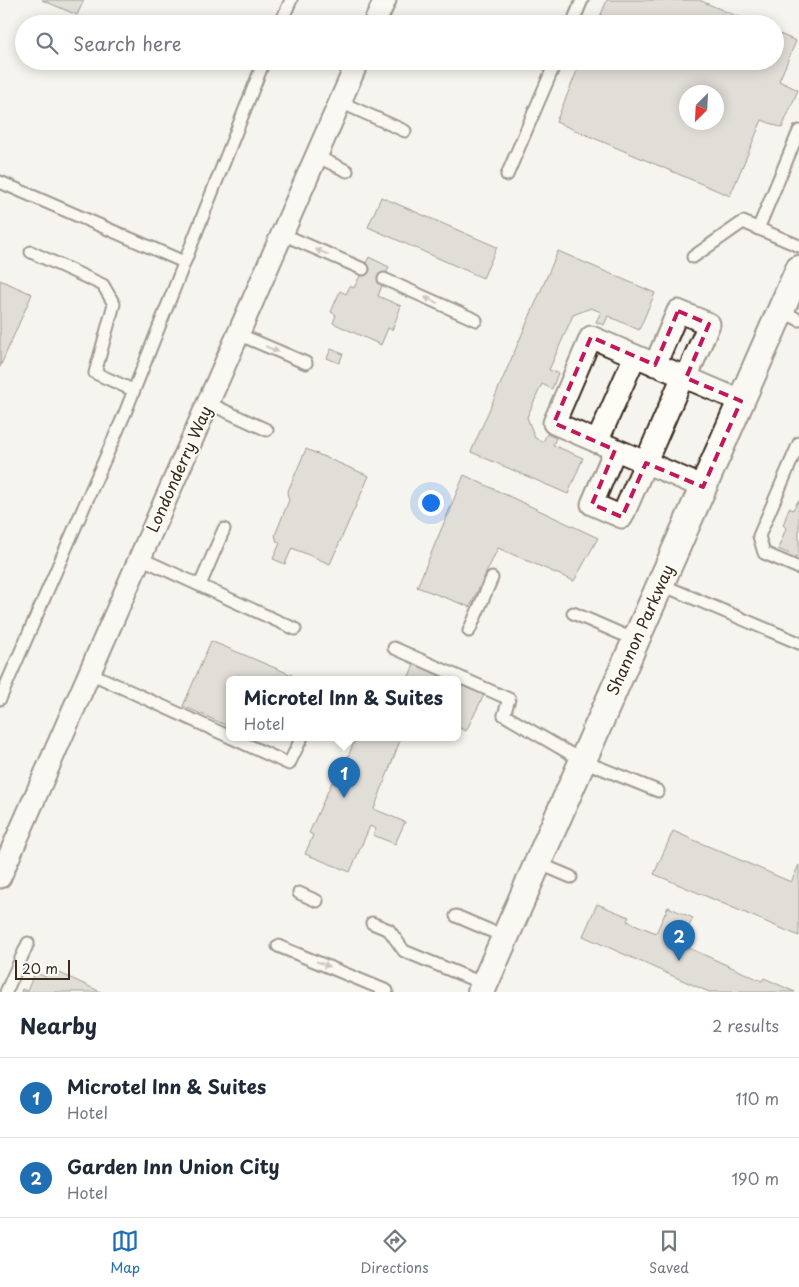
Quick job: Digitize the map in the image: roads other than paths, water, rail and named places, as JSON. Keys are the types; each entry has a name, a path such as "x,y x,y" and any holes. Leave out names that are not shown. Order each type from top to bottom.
{"street":[{"path":"378,15 385,0"},
{"name":"Londonderry Way","path":"0,877 354,70"},
{"name":"Shannon Parkway","path":"483,988 741,402 790,315 799,268"},
{"path":"634,356 606,446 592,504 622,517 709,324 678,311 656,365"},
{"path":"702,488 554,423 587,345 591,337 741,402"}],"lane":[{"path":"284,15 291,0"},
{"path":"576,15 582,0"},
{"path":"0,699 133,390 260,70"},
{"path":"507,175 552,70"},
{"path":"340,102 405,130"},
{"path":"758,229 799,131"},
{"path":"316,156 347,171"},
{"path":"0,182 184,262"},
{"path":"693,257 743,222 799,246"},
{"path":"282,234 363,269"},
{"path":"31,252 103,285 114,304 95,373 133,390"},
{"path":"384,279 476,320"},
{"path":"238,334 306,363"},
{"path":"208,403 267,430"},
{"path":"799,443 760,536 764,553 799,568"},
{"path":"200,585 224,529"},
{"path":"140,558 295,629"},
{"path":"469,631 492,578"},
{"path":"660,584 799,643"},
{"path":"573,613 636,640"},
{"path":"394,648 457,676"},
{"path":"90,673 226,735"},
{"path":"461,678 509,699 504,715 583,761 658,791"},
{"path":"239,741 289,764 300,741"},
{"path":"538,863 571,877"},
{"path":"299,893 317,901"},
{"path":"456,916 505,937"},
{"path":"372,923 389,930 404,951 483,988"},
{"path":"6,992 28,943"},
{"path":"278,946 387,991"}],"place":[{"name":"Microtel Inn & Suites","path":"344,798"},
{"name":"Garden Inn Union City","path":"679,961"}]}
